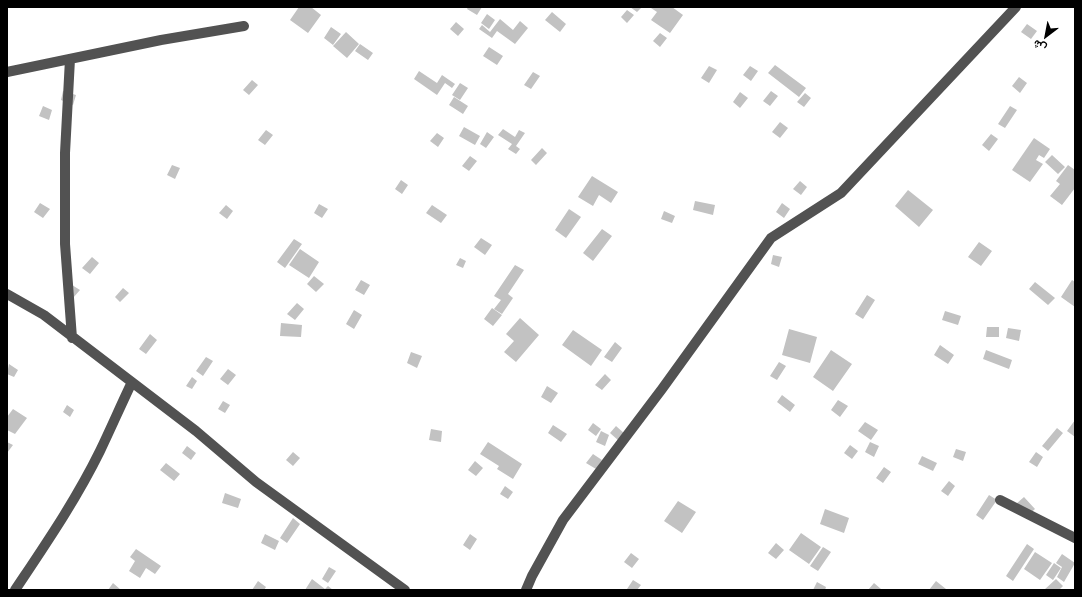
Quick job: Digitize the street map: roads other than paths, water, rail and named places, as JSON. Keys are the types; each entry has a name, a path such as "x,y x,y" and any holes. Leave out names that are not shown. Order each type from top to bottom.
{"street":[{"path":"526,590 562,520 662,389 771,238 841,193 1016,7"},
{"path":"7,72 162,40 244,26"},
{"path":"70,59 65,153 65,244 72,338"},
{"path":"7,294 44,315 72,338 196,431 256,482 405,590"},
{"path":"15,590 47,543 79,490 100,452 132,382"},
{"path":"1000,500 1075,538"}]}
